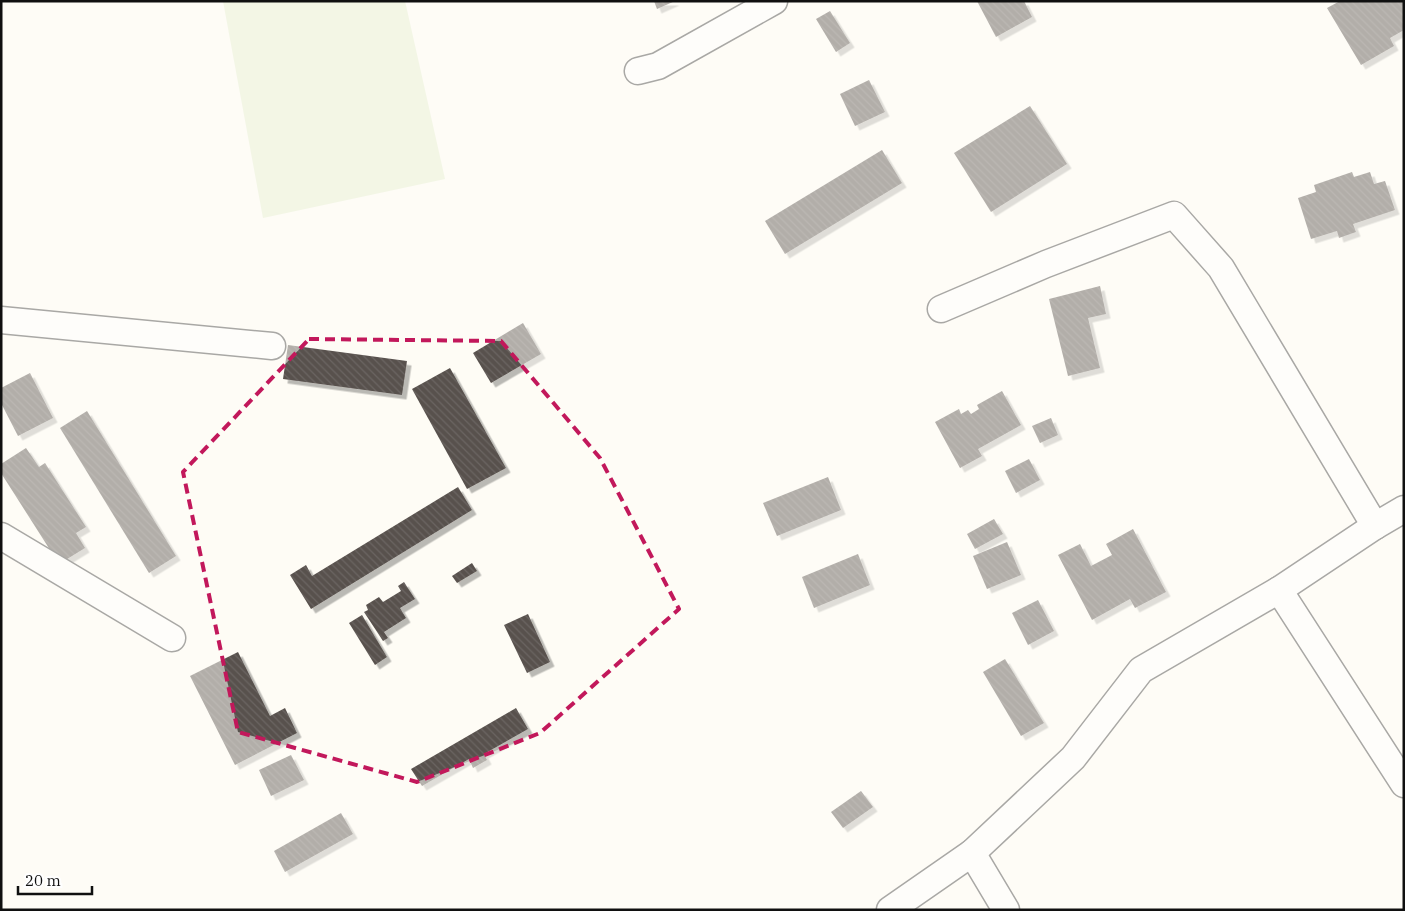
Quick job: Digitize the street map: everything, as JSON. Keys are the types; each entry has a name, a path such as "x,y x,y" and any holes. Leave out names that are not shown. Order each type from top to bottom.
{"street":[{"path":"638,71 658,66 774,1"},
{"path":"941,309 1046,264 1174,215 1221,268 1375,526"},
{"path":"1,320 272,346"},
{"path":"890,910 972,853 1073,758 1141,670 1279,590 1375,526 1404,509"},
{"path":"1,536 172,638"},
{"path":"1279,590 1404,784"},
{"path":"972,853 1006,910"}],"highlighted area":[{"path":"309,339 501,341 600,458 679,609 540,733 417,782 238,732 183,472"}],"green space":[{"path":"223,1 405,1 445,179 263,218"}],"building":[{"path":"654,1 675,1 657,9"},
{"path":"977,1 1024,1 1032,17 996,37"},
{"path":"1340,1 1404,1 1404,30 1390,38 1394,46 1361,65 1327,8"},
{"path":"830,11 850,43 836,52 816,19"},
{"path":"869,80 885,112 855,126 840,94"},
{"path":"1030,106 1067,164 991,212 954,153"},
{"path":"882,150 902,183 785,254 765,221"},
{"path":"1352,172 1354,177 1370,172 1374,184 1385,181 1395,210 1353,224 1356,232 1339,238 1337,231 1311,239 1298,198 1316,192 1314,185"},
{"path":"1100,286 1106,314 1088,318 1100,368 1068,376 1049,299"},
{"path":"523,323 541,354 491,383 473,353"},
{"path":"288,345 407,361 402,395 283,379"},
{"path":"450,368 506,468 467,489 412,389"},
{"path":"30,373 53,418 18,436 1,403 1,388"},
{"path":"1002,391 1021,425 978,449 982,456 960,468 935,422 959,409 961,414 968,410 971,414 979,409 977,405"},
{"path":"87,411 176,556 149,573 60,428"},
{"path":"1051,418 1058,435 1040,443 1032,426"},
{"path":"26,448 39,467 45,463 86,527 76,533 85,548 59,564 1,473 1,464"},
{"path":"1029,459 1040,480 1016,493 1005,471"},
{"path":"828,477 841,510 777,536 763,503"},
{"path":"458,487 472,510 311,609 290,575 306,565 312,576"},
{"path":"994,519 1003,534 975,549 967,534"},
{"path":"1133,529 1166,592 1135,608 1130,599 1092,620 1058,555 1080,544 1091,566 1112,555 1106,544"},
{"path":"1007,542 1021,575 987,589 973,556"},
{"path":"858,554 870,585 814,608 802,577"},
{"path":"472,563 477,571 457,583 452,576"},
{"path":"404,582 415,599 400,608 406,618 384,632 388,638 383,641 364,612 368,610 366,605 379,597 383,602 401,591 398,586"},
{"path":"1038,600 1054,631 1028,645 1012,613"},
{"path":"528,614 550,662 527,673 504,625"},
{"path":"362,615 387,657 375,665 349,623"},
{"path":"238,652 270,716 285,708 297,733 235,765 190,676"},
{"path":"1005,659 1044,723 1021,736 983,672"},
{"path":"516,708 528,729 484,754 487,760 473,768 469,759 422,786 411,769"},
{"path":"291,755 304,780 271,796 259,770"},
{"path":"861,791 873,807 843,828 831,812"},
{"path":"341,813 353,834 285,872 274,851"}]}
